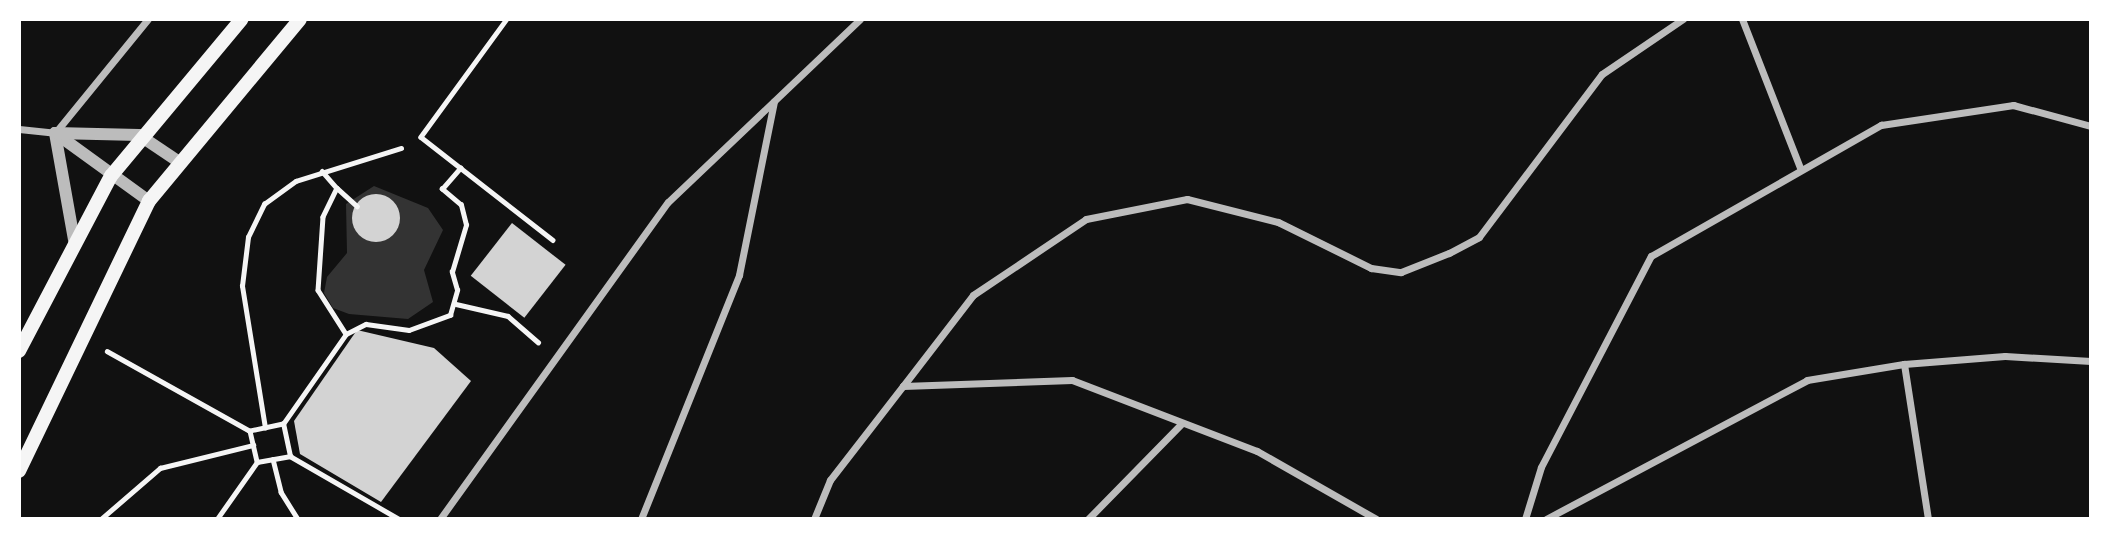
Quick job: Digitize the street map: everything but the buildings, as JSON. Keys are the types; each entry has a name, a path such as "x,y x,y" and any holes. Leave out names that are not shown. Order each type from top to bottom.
{"main road":[{"path":"19,351 111,176 139,135 242,19"},
{"path":"19,471 81,336 149,201 178,162 300,19"}],"street":[{"path":"75,245 55,133 148,19"},
{"path":"440,519 668,202 859,19"},
{"path":"814,519 830,480 973,295 1086,219 1187,199 1278,222 1371,268 1401,272 1449,253 1479,237 1602,74 1683,19"},
{"path":"1742,19 1800,168"},
{"path":"641,519 739,275 774,101"},
{"path":"1525,519 1541,467 1651,256 1800,168 1881,124 2012,105 2091,126"},
{"path":"19,129 55,133 139,135 178,162"},
{"path":"55,133 149,201"},
{"path":"1546,519 1807,380 1904,364 2005,356 2091,361"},
{"path":"1904,364 1927,519"},
{"path":"903,386 1072,380 1257,451 1376,519"},
{"path":"1088,519 1181,424"}],"path":[{"path":"507,19 421,137 553,240"},
{"path":"265,428 242,286 248,237 264,204 321,171 401,148"},
{"path":"81,336 250,431 283,424 346,334 366,324 409,330 450,315 456,304 452,272 466,225 461,205 442,189 460,168"},
{"path":"321,171 357,206"},
{"path":"337,188 323,217 318,290 346,334"},
{"path":"456,304 508,316 555,356"},
{"path":"283,424 290,456"},
{"path":"250,431 257,463"},
{"path":"101,519 160,468 253,445"},
{"path":"217,519 257,463 290,456 399,519"},
{"path":"273,459 281,492 298,519"}],"shaded area":[{"path":"374,186 428,208 443,230 424,270 433,302 408,319 349,314 333,308 324,293 327,277 347,253 346,204"}]}
